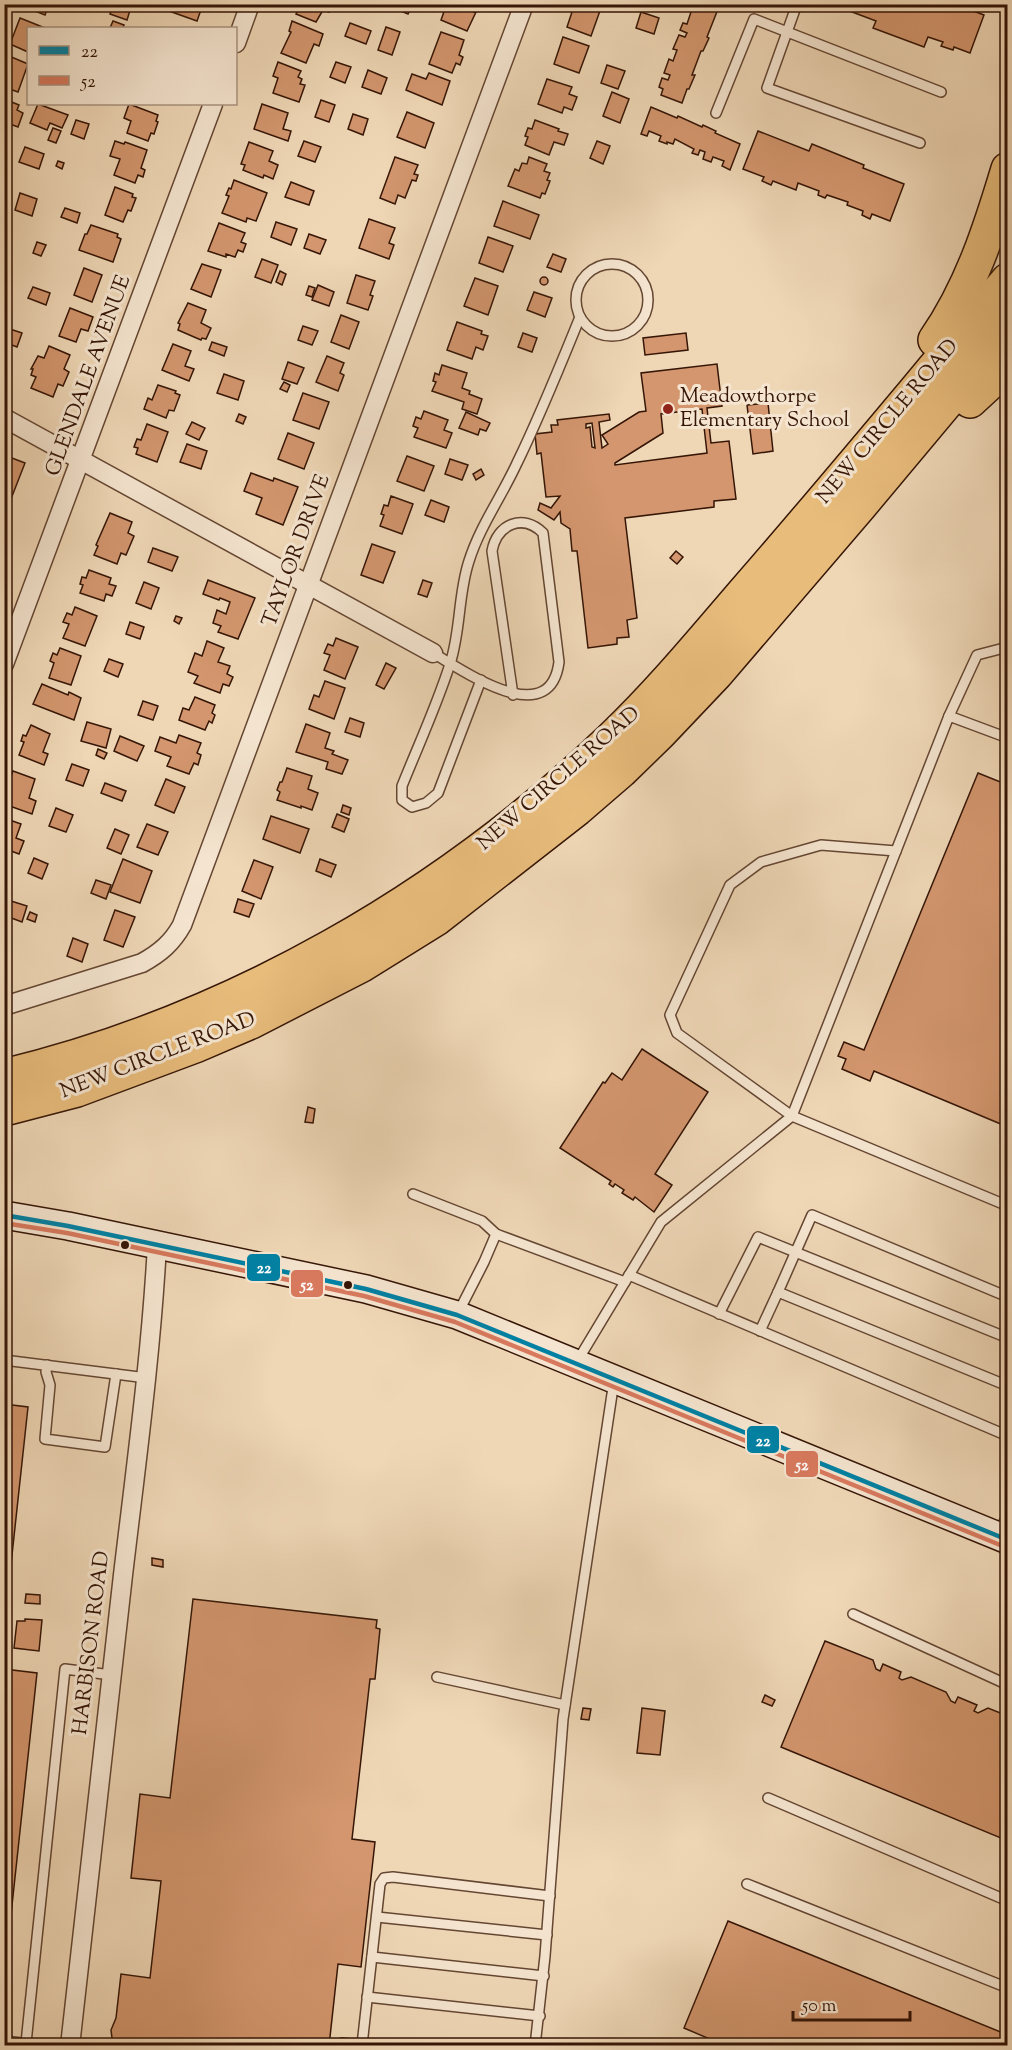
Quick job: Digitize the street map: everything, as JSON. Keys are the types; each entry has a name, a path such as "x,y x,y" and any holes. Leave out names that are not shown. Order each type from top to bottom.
{"highway":[{"path":"828,494 952,315 985,242 1008,169"},
{"name":"NEW CIRCLE ROAD","path":"4,1076 144,1033 214,1005 353,934 426,888 480,850 549,794 613,737 698,645 1008,280"},
{"name":"NEW CIRCLE ROAD","path":"4,1109 76,1090 195,1046 251,1022 362,965 436,919 577,809 652,741 716,674 1008,329"},
{"path":"860,506 1008,366"}],"street":[{"path":"237,40 250,4"},
{"name":"TAYLOR DRIVE","path":"4,1006 142,963 159,954 175,938 524,4"},
{"name":"GLENDALE AVENUE","path":"4,664 213,105"},
{"path":"4,418 433,653"},
{"path":"4,1215 68,1226 366,1289 457,1315 577,1362 683,1408 1005,1529"},
{"name":"HARBISON ROAD","path":"70,2046 147,1378 157,1245"}],"lane":[{"path":"798,4 767,88 920,143"},
{"path":"716,113 754,19 941,92"},
{"path":"481,680 438,794 426,803 412,807 402,800 402,786 451,664 468,562 480,532 538,421 580,317 576,306 581,282 588,273 599,267 617,265 634,271 647,290 649,302 646,314 640,324 620,336 597,333 580,317"},
{"path":"433,653 513,695 525,696 540,693 549,686 557,674 559,662 543,533 537,527 519,523 508,525 494,541 492,551 513,695"},
{"path":"577,1362 661,1222 792,1116 949,716 977,655 1008,649"},
{"path":"949,716 1008,738"},
{"path":"896,851 821,845 760,862 730,885 670,1015 676,1033 792,1116 1008,1206"},
{"path":"413,1194 482,1221 496,1234 627,1279 719,1314 1008,1436"},
{"path":"760,1331 797,1253 812,1215 1008,1297"},
{"path":"457,1315 496,1234"},
{"path":"719,1314 758,1237 1008,1338"},
{"path":"778,1292 1008,1386"},
{"path":"4,1360 147,1378"},
{"path":"47,1365 46,1372 50,1385 45,1439 105,1447 116,1374"},
{"path":"535,2046 544,1976 565,1705 614,1378"},
{"path":"853,1614 1008,1685"},
{"path":"26,2043 65,1669 111,1675"},
{"path":"437,1677 565,1705"},
{"path":"768,1798 1008,1901"},
{"path":"342,2043 364,2045 380,1884 384,1878 393,1877 550,1896"},
{"path":"747,1884 1008,1988"},
{"path":"377,1917 547,1935"},
{"path":"372,1957 544,1976"},
{"path":"367,1997 540,2016"},
{"path":"4,2041 48,2046"}],"building":[{"path":"24,4 49,4 45,15 23,6"},
{"path":"113,4 132,4 127,20 110,14"},
{"path":"164,4 203,4 197,21 169,11 171,7"},
{"path":"300,4 331,4 329,12 323,10 316,22 296,14"},
{"path":"395,4 413,4 408,14 394,8"},
{"path":"451,4 477,4 474,12 476,12 467,31 441,20 446,6 450,7"},
{"path":"571,4 592,4 601,8 591,36 567,27 572,12 569,11"},
{"path":"689,4 720,4 707,37 709,38 701,51 692,75 695,75 682,103 661,95 663,89 659,87 662,78 668,80 670,75 664,73 669,59 673,61 677,50 673,49 679,35 685,37 687,33 680,30 683,23 687,24 691,12 687,10"},
{"path":"831,4 926,4 937,9 939,4 970,4 968,9 984,15 970,53 954,47 953,50 941,46 943,42 928,37 924,47 873,28 876,21"},
{"path":"641,12 659,18 654,34 636,28"},
{"path":"20,18 42,27 27,27 27,52 10,44"},
{"path":"113,21 124,25 123,27 110,27"},
{"path":"292,21 323,34 319,46 314,44 306,63 281,53 291,32 289,31"},
{"path":"350,23 371,31 366,44 345,36"},
{"path":"386,27 400,32 392,55 378,50"},
{"path":"441,32 464,40 459,55 463,57 460,65 456,63 452,73 429,64"},
{"path":"563,37 589,46 579,73 554,64"},
{"path":"9,56 27,64 18,92 4,87 4,64"},
{"path":"278,62 301,71 298,77 302,79 300,84 305,85 299,102 273,93 278,78 273,76"},
{"path":"336,62 351,67 345,83 330,77"},
{"path":"607,65 625,71 618,89 601,83"},
{"path":"368,70 387,78 381,94 362,87"},
{"path":"429,73 450,81 442,105 406,90 412,74 426,79"},
{"path":"547,79 572,87 569,94 577,97 572,110 564,107 562,113 538,104"},
{"path":"612,92 629,99 620,123 603,116"},
{"path":"4,99 19,105 17,110 23,113 18,127 10,124 7,133 4,132"},
{"path":"321,100 335,105 329,122 315,117"},
{"path":"262,104 288,113 283,129 291,131 288,141 254,129"},
{"path":"38,105 68,115 62,128 50,123 47,130 30,123"},
{"path":"129,105 132,105 158,115 156,121 158,122 154,134 151,133 148,141 127,133 131,121 124,118"},
{"path":"651,107 702,127 703,125 740,144 730,170 722,166 724,161 713,157 711,162 703,159 705,152 700,150 698,155 692,153 694,149 675,139 673,144 667,142 667,144 659,141 661,136 649,131 647,136 641,134"},
{"path":"407,112 434,123 425,148 397,137"},
{"path":"353,114 368,119 363,135 348,129"},
{"path":"76,120 89,124 84,139 71,134"},
{"path":"535,120 568,134 564,145 554,142 549,155 525,145 528,128 532,129"},
{"path":"53,128 61,131 56,143 48,140"},
{"path":"758,131 809,151 812,144 904,184 890,221 872,214 870,219 862,215 863,211 847,205 848,202 827,195 825,198 818,195 819,191 798,183 796,190 773,181 771,185 762,181 764,177 743,169"},
{"path":"115,141 147,150 141,168 145,170 143,177 138,175 135,183 114,175 120,159 110,156"},
{"path":"304,141 321,147 315,162 298,156"},
{"path":"597,141 610,146 603,164 590,158"},
{"path":"249,142 273,151 269,161 278,165 273,179 264,175 263,178 243,170 245,165 241,164"},
{"path":"25,147 44,154 39,169 19,162"},
{"path":"395,157 418,165 414,174 418,175 416,181 412,180 405,198 398,195 395,204 380,198"},
{"path":"529,157 547,164 544,171 550,173 547,180 550,181 545,194 542,193 540,198 508,186 515,169 519,171 522,163 527,164"},
{"path":"58,161 64,163 62,169 56,166"},
{"path":"234,180 267,193 256,221 247,218 246,222 222,213 229,196 226,195"},
{"path":"291,182 314,191 309,205 285,197"},
{"path":"115,187 133,194 132,197 136,198 123,222 105,215"},
{"path":"20,193 37,199 32,216 15,210"},
{"path":"503,201 539,215 530,239 494,226"},
{"path":"65,208 80,213 77,223 61,217"},
{"path":"369,219 395,228 389,243 394,245 389,259 359,248"},
{"path":"276,222 297,229 291,245 271,237"},
{"path":"219,223 245,233 241,242 246,244 243,252 238,250 235,257 226,254 226,257 208,251"},
{"path":"91,225 118,234 117,237 121,239 113,262 79,250"},
{"path":"309,234 326,240 320,254 304,248"},
{"path":"488,237 513,246 503,272 479,263"},
{"path":"37,242 46,245 41,256 33,253"},
{"path":"553,254 566,259 561,272 547,267"},
{"path":"262,259 278,265 271,283 255,277"},
{"path":"202,264 221,270 211,297 191,289"},
{"path":"84,268 102,275 92,302 74,295"},
{"path":"280,271 286,274 282,285 276,282"},
{"path":"356,275 375,281 368,310 347,303"},
{"path":"544,277 548,281 544,285 540,281"},
{"path":"475,278 498,286 488,315 464,306"},
{"path":"318,285 334,292 329,306 312,300"},
{"path":"309,286 315,288 312,297 306,295"},
{"path":"33,287 50,293 46,305 28,298"},
{"path":"534,292 552,298 545,317 527,310"},
{"path":"188,303 206,310 201,323 211,328 206,339 201,340 178,330 180,324 178,323"},
{"path":"70,308 93,317 88,331 81,329 76,342 59,336"},
{"path":"341,315 359,322 349,349 331,342"},
{"path":"457,322 482,331 481,334 488,336 483,350 476,347 472,359 447,350"},
{"path":"303,326 318,331 312,345 298,340"},
{"path":"4,327 22,333 17,347 4,342"},
{"path":"523,333 537,338 532,352 518,347"},
{"path":"686,333 688,350 645,355 643,338"},
{"path":"212,342 227,347 224,356 209,350"},
{"path":"173,344 191,351 185,366 194,369 189,381 162,370"},
{"path":"49,346 70,355 64,369 69,372 63,386 58,384 53,397 31,388 36,377 31,375 33,369 31,369 38,356 44,358"},
{"path":"327,356 344,363 340,373 344,375 338,391 316,382"},
{"path":"288,362 304,368 297,384 282,379"},
{"path":"717,364 722,406 707,408 711,443 729,441 736,499 714,501 714,507 625,518 637,618 627,620 629,637 617,638 617,644 588,648 577,551 572,551 570,529 561,523 560,512 554,520 538,510 540,503 551,508 560,496 546,497 541,453 537,454 535,434 552,432 551,425 558,425 557,420 609,414 610,420 599,422 602,448 608,444 602,435 639,412 646,411 641,373","holes":["702,409 707,453 615,465 663,433 661,414","592,423 595,448 592,447 590,427 586,428 586,424"]},
{"path":"442,365 467,373 462,388 470,391 469,394 482,399 477,414 462,409 464,402 432,391 436,382 433,381 435,373 439,375"},
{"path":"224,374 244,381 238,400 217,393"},
{"path":"284,382 290,385 287,392 280,389"},
{"path":"158,385 176,391 175,393 180,395 174,411 169,410 166,418 144,409 148,398 152,400"},
{"path":"303,393 329,402 319,429 293,420"},
{"path":"768,403 773,451 753,454 747,405"},
{"path":"424,411 448,420 444,430 452,433 446,448 414,437 418,428 413,426 416,417 421,419"},
{"path":"466,412 490,423 486,431 480,429 478,435 459,428"},
{"path":"239,414 246,417 243,424 236,421"},
{"path":"192,422 205,428 199,440 186,434"},
{"path":"147,424 168,432 157,462 136,454 138,448 134,447 137,439 141,440"},
{"path":"288,433 314,443 304,469 278,459"},
{"path":"187,444 207,451 201,469 180,462"},
{"path":"4,455 25,463 9,504 4,502"},
{"path":"407,456 434,466 424,491 397,481"},
{"path":"450,459 468,465 462,480 445,474"},
{"path":"481,469 484,475 476,480 473,474"},
{"path":"251,473 298,487 283,525 256,514 262,498 244,491"},
{"path":"391,496 413,504 402,534 380,526 384,515 381,514 384,505 388,506"},
{"path":"431,500 449,507 444,522 425,515"},
{"path":"110,513 132,522 128,533 134,536 126,555 121,553 117,564 94,555"},
{"path":"372,544 395,552 383,583 361,575"},
{"path":"153,548 178,557 172,571 148,562"},
{"path":"676,551 683,557 677,564 670,558"},
{"path":"89,570 111,578 109,584 116,586 112,596 106,594 104,601 80,593 83,585 80,584 82,577 86,578"},
{"path":"208,580 255,598 238,639 218,632 221,626 213,623 217,610 226,614 230,602 203,594"},
{"path":"423,580 432,583 427,597 418,594"},
{"path":"144,582 159,588 151,609 136,603"},
{"path":"75,607 97,616 85,646 63,638 69,624 63,622 67,613 72,615"},
{"path":"176,616 182,618 179,624 174,621"},
{"path":"130,622 144,627 140,639 126,634"},
{"path":"336,638 358,647 345,679 324,670 330,655 324,653 328,644 333,646"},
{"path":"207,641 224,648 218,662 230,666 227,674 233,677 229,686 223,684 220,693 194,683 198,676 188,672 195,653 202,656"},
{"path":"60,648 81,656 71,685 49,678 54,663 50,661 53,653 57,655"},
{"path":"109,659 123,664 118,677 104,671"},
{"path":"386,663 396,668 384,689 376,685"},
{"path":"325,681 345,688 334,719 309,709 314,695 319,697"},
{"path":"42,684 81,698 74,720 33,704"},
{"path":"195,697 215,705 212,723 209,721 205,730 179,720 183,708 189,710"},
{"path":"143,701 158,706 153,720 138,715"},
{"path":"350,718 364,723 360,737 345,732"},
{"path":"87,722 111,729 106,748 81,741"},
{"path":"306,724 330,733 325,748 334,751 332,754 348,760 342,774 326,769 328,762 296,752"},
{"path":"31,725 50,734 43,752 48,754 44,765 19,755 24,742 21,741 23,735 26,736"},
{"path":"179,735 201,743 197,753 201,755 198,765 194,763 189,774 167,766 171,757 155,751 160,737 176,743"},
{"path":"120,736 144,746 137,761 114,751"},
{"path":"98,749 107,753 104,759 96,755"},
{"path":"72,764 89,770 83,786 66,780"},
{"path":"287,768 312,776 308,789 318,793 312,810 277,800 280,792 277,790"},
{"path":"13,771 35,779 29,798 36,801 32,814 4,804 4,785 7,786"},
{"path":"978,773 1008,785 1008,1127 874,1071 870,1081 842,1069 846,1059 838,1056 844,1042 864,1050"},
{"path":"166,779 185,787 174,813 155,805"},
{"path":"105,783 126,791 122,801 101,793"},
{"path":"343,805 351,808 349,815 341,812"},
{"path":"56,808 73,815 66,832 49,826"},
{"path":"337,814 349,819 344,832 332,827"},
{"path":"271,816 309,829 300,853 263,839"},
{"path":"4,818 21,824 16,838 24,841 19,854 11,851 8,857 4,856"},
{"path":"147,824 168,832 158,855 137,847"},
{"path":"115,829 129,835 121,854 107,848"},
{"path":"34,858 48,864 42,879 28,873"},
{"path":"123,859 152,871 140,903 110,892"},
{"path":"320,859 336,865 331,877 316,871"},
{"path":"254,860 273,867 261,899 242,891"},
{"path":"96,880 111,885 106,899 91,893"},
{"path":"238,899 254,904 249,917 234,912"},
{"path":"11,901 27,906 22,922 6,916"},
{"path":"115,910 135,917 123,947 104,940"},
{"path":"30,912 37,915 35,922 27,919"},
{"path":"73,938 88,944 82,962 67,956"},
{"path":"642,1049 708,1092 655,1174 672,1185 654,1212 635,1197 633,1200 622,1193 624,1190 615,1184 613,1187 609,1184 611,1181 560,1148 603,1082 605,1083 612,1073 622,1080"},
{"path":"308,1107 315,1109 313,1123 305,1122"},
{"path":"4,1404 28,1407 4,1629"},
{"path":"152,1558 163,1560 163,1567 152,1565"},
{"path":"26,1594 40,1595 40,1604 25,1603"},
{"path":"193,1599 377,1620 376,1628 380,1629 375,1679 370,1679 352,1839 375,1842 361,1967 338,1964 329,2046 113,2046 111,2030 116,2018 121,1974 150,1978 161,1881 131,1878 140,1794 170,1798"},
{"path":"25,1619 42,1620 39,1651 14,1648 17,1621 25,1621"},
{"path":"825,1641 873,1660 876,1669 880,1671 883,1664 901,1672 899,1678 902,1680 911,1677 946,1692 951,1701 955,1703 958,1697 977,1705 974,1711 978,1713 988,1708 1008,1716 1008,1841 781,1747"},
{"path":"4,1669 37,1673 10,1924 4,1924"},
{"path":"765,1695 775,1700 772,1706 762,1702"},
{"path":"583,1708 591,1709 589,1720 581,1719"},
{"path":"642,1708 665,1711 660,1755 637,1753"},
{"path":"728,1921 1008,2035 1008,2046 726,2046 684,2028"}],"transit line":[{"name":"22","path":"4,1215 68,1226 366,1289 457,1315 1008,1540"},
{"name":"52","path":"4,1223 67,1233 364,1296 455,1322 1005,1547"}],"place":[{"name":"Meadowthorpe Elementary School","path":"668,409"}]}
